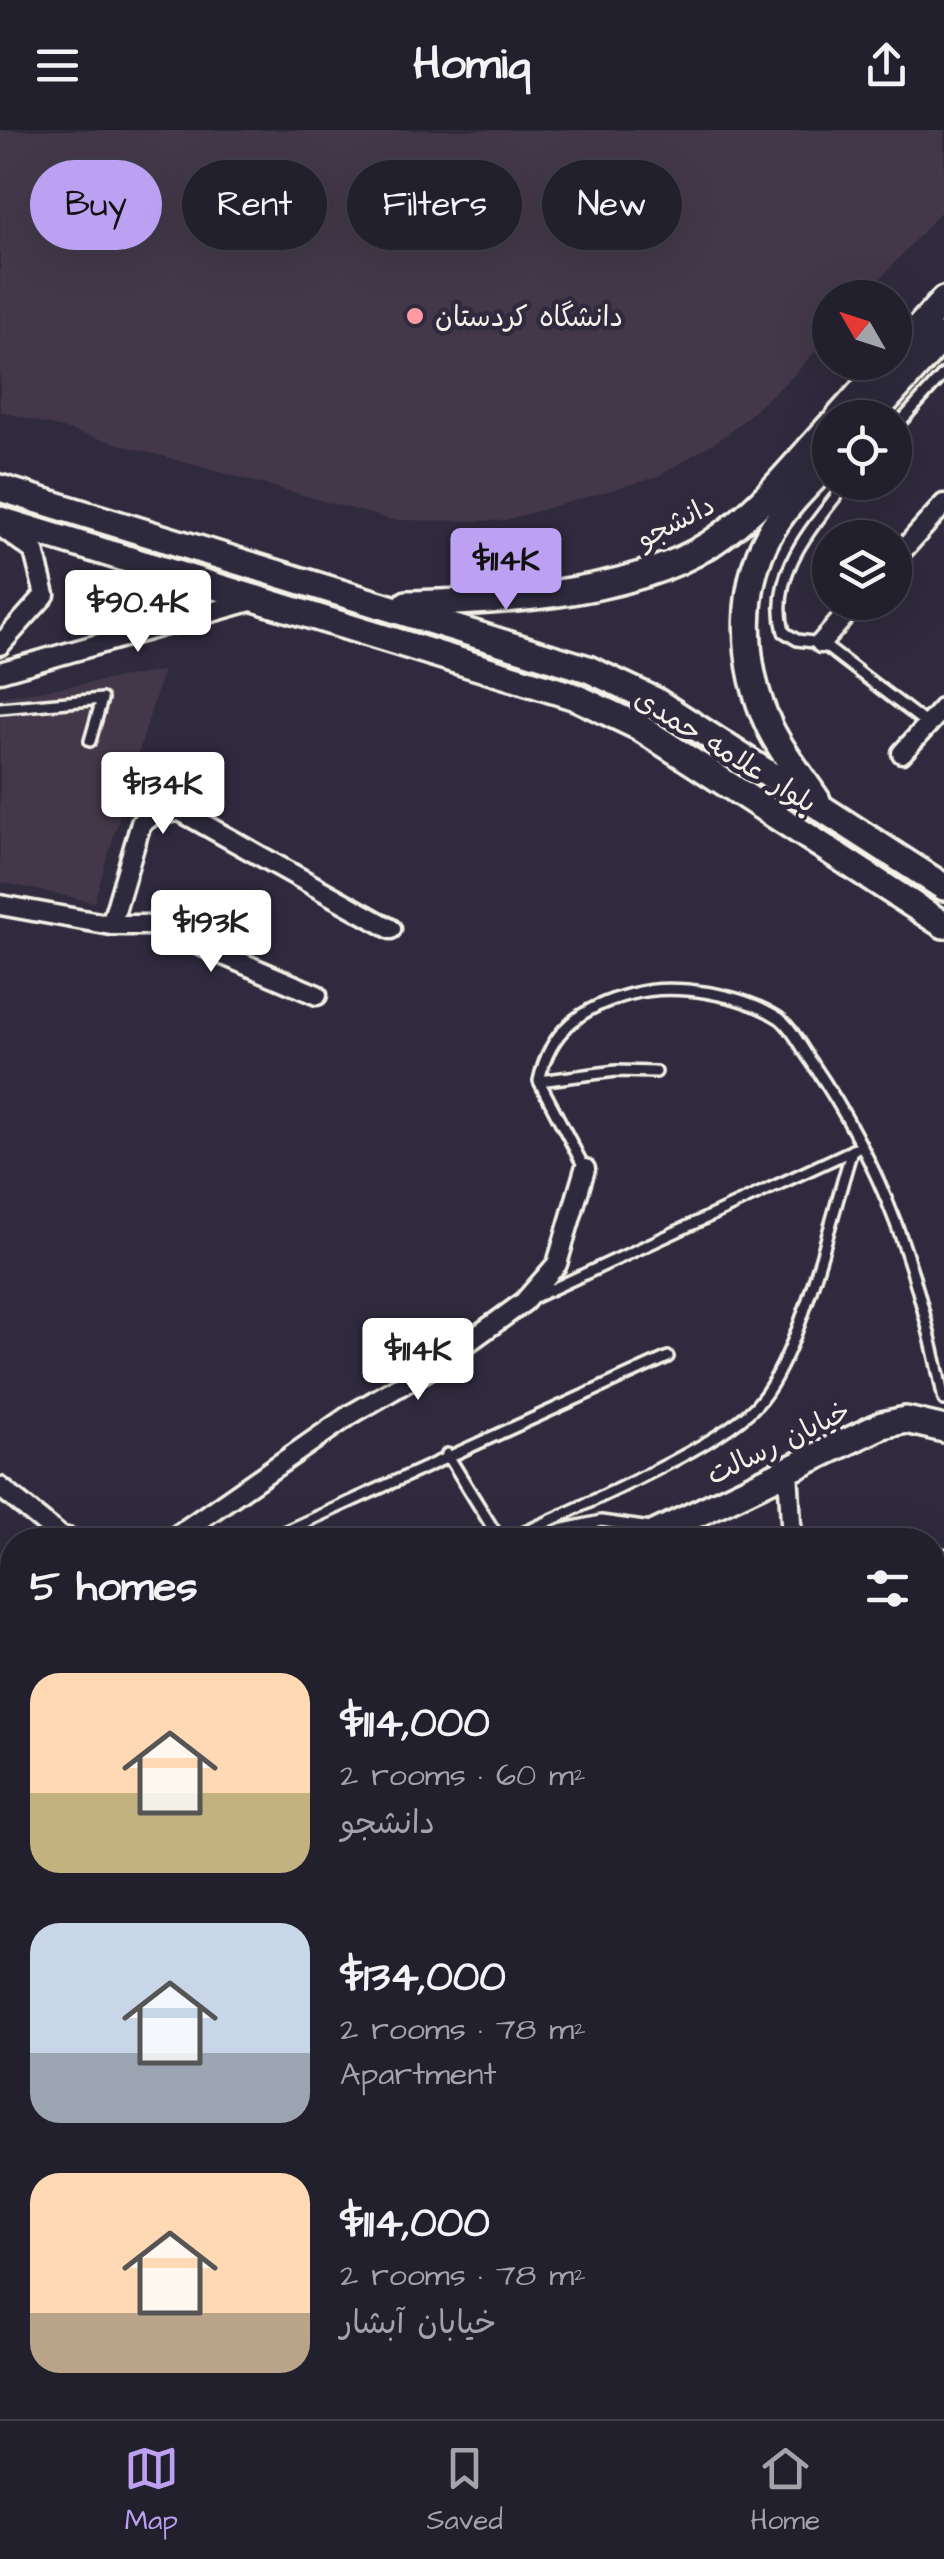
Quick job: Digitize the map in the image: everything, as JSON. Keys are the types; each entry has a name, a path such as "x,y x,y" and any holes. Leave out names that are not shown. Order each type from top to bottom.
{"main road":[{"path":"912,335 944,300"},
{"path":"886,400 944,336"},
{"path":"854,400 872,380"},
{"name":"دانشجو","path":"389,605 470,602 611,582 720,538 760,504 812,446"},
{"path":"812,482 777,520 755,564 747,612 750,667 770,729 823,808"},
{"name":"بلوار علامه حمدی","path":"0,488 588,669 654,700 944,887"},
{"name":"بلوار علامه حمدی","path":"0,523 269,600 525,680 624,719 944,925"},
{"path":"720,538 733,557 755,564"},
{"name":"خیابان رسالت","path":"675,1528 882,1425 906,1420 944,1430"},
{"path":"0,1785 0,1805"}],"street":[{"path":"912,541 944,504"},
{"path":"0,523 34,552 44,596 0,645"},
{"path":"0,672 239,601 269,600"},
{"path":"821,643 841,620"},
{"path":"902,753 944,706"},
{"path":"111,924 141,823 155,814 180,811 391,929"},
{"path":"0,905 111,924 153,924 317,995"},
{"path":"188,1528 350,1415 438,1364 524,1302 556,1264 586,1169"},
{"path":"788,1470 791,1528"},
{"path":"0,1487 50,1528"}],"lane":[{"path":"912,409 944,374"},
{"path":"834,500 790,558 780,619 784,632 798,640 821,643 928,725"},
{"path":"0,708 102,699 90,741"},
{"path":"586,1169 539,1081 546,1050 592,1004 646,990 721,995 782,1019 835,1096 857,1148 894,1209 930,1334 944,1400"},
{"path":"539,1081 656,1072"},
{"path":"524,1302 857,1148"},
{"path":"532,1528 718,1434 760,1402 786,1358 857,1148"},
{"path":"291,1528 446,1454 668,1357"},
{"path":"446,1454 492,1528"},
{"path":"570,1528 602,1521 626,1528"}],"shaded area":[{"name":"دانشگاه کردستان","path":"0,130 944,130 944,208 879,280 812,280 812,355 728,434 657,477 502,521 392,520 0,411"},
{"path":"163,671 94,902 0,882 0,697"}],"place":[{"name":"دانشگاه کردستان","path":"415,316"}]}
